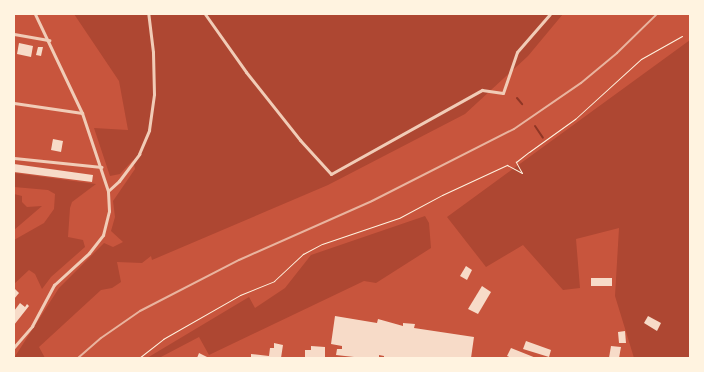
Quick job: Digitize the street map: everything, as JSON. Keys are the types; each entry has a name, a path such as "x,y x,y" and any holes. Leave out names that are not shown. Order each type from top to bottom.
{"street":[{"path":"14,347 32,326 54,284 89,253 103,235 108,225 108,191 102,168 82,113 49,40 35,14"},
{"path":"108,191 119,181 140,154 149,130 154,94 153,52 148,14"},
{"path":"205,14 246,72 300,140 331,174 482,90 504,93 517,52 550,14"},
{"path":"14,34 49,40"},
{"path":"14,103 82,113"},
{"path":"14,158 102,168"}],"path":[{"path":"139,358 163,339 240,295 274,282 303,254 322,244 399,218 442,195 507,165 522,173 516,162 575,119 641,59 670,45 682,36"}],"shaded area":[{"path":"74,14 563,14 528,56 465,114 328,185 152,260 151,256 142,263 117,262 121,282 112,288 101,290 39,347 45,358 14,358 59,288 104,243 113,247 123,242 111,231 115,217 113,201 135,169 133,160 120,174 110,176 94,128 128,130 119,81"},
{"path":"690,40 690,358 634,358 615,296 619,228 576,239 580,288 563,290 523,245 486,267 447,217"},
{"path":"14,173 96,184 72,202 70,208 68,237 83,240 85,247 51,277 42,289 35,274 29,270 14,284 14,240 44,223 54,209 55,194 48,190 14,187"},
{"path":"14,194 22,196 22,202 27,207 42,206 14,230"},
{"path":"425,216 429,223 431,248 376,283 364,281 209,355 199,337 159,358 147,358 249,297 255,308 285,288 311,255"}],"building":[{"path":"19,43 33,46 31,57 17,54"},
{"path":"38,47 43,47 41,56 36,55"},
{"path":"53,139 63,141 61,152 51,150"},
{"path":"14,164 93,175 92,182 14,172"},
{"path":"466,266 472,270 467,280 460,276"},
{"path":"591,278 612,278 612,286 591,286"},
{"path":"482,286 491,292 478,314 468,309"},
{"path":"15,289 19,293 14,299 14,290"},
{"path":"20,303 25,307 27,304 29,306 14,325 14,311"},
{"path":"335,316 377,323 378,319 403,326 403,323 415,324 414,328 474,337 471,358 384,358 384,356 379,355 379,358 363,358 336,355 337,349 342,349 342,346 331,344"},
{"path":"648,316 661,323 657,331 644,323"},
{"path":"625,331 626,343 619,343 618,332"},
{"path":"526,341 551,350 549,357 523,349"},
{"path":"274,343 283,345 281,358 251,358 251,354 269,356 270,348 274,348"},
{"path":"311,346 325,347 325,358 305,358 305,350 311,350"},
{"path":"611,346 621,347 619,358 609,358"},
{"path":"511,348 536,358 512,358 507,356"},
{"path":"199,353 207,357 207,358 197,358"}],"waterway":[{"path":"517,98 522,104"},
{"path":"535,126 543,138"}],"railway":[{"path":"78,358 101,338 140,311 239,260 372,201 514,129 581,83 617,53 657,14"}]}
